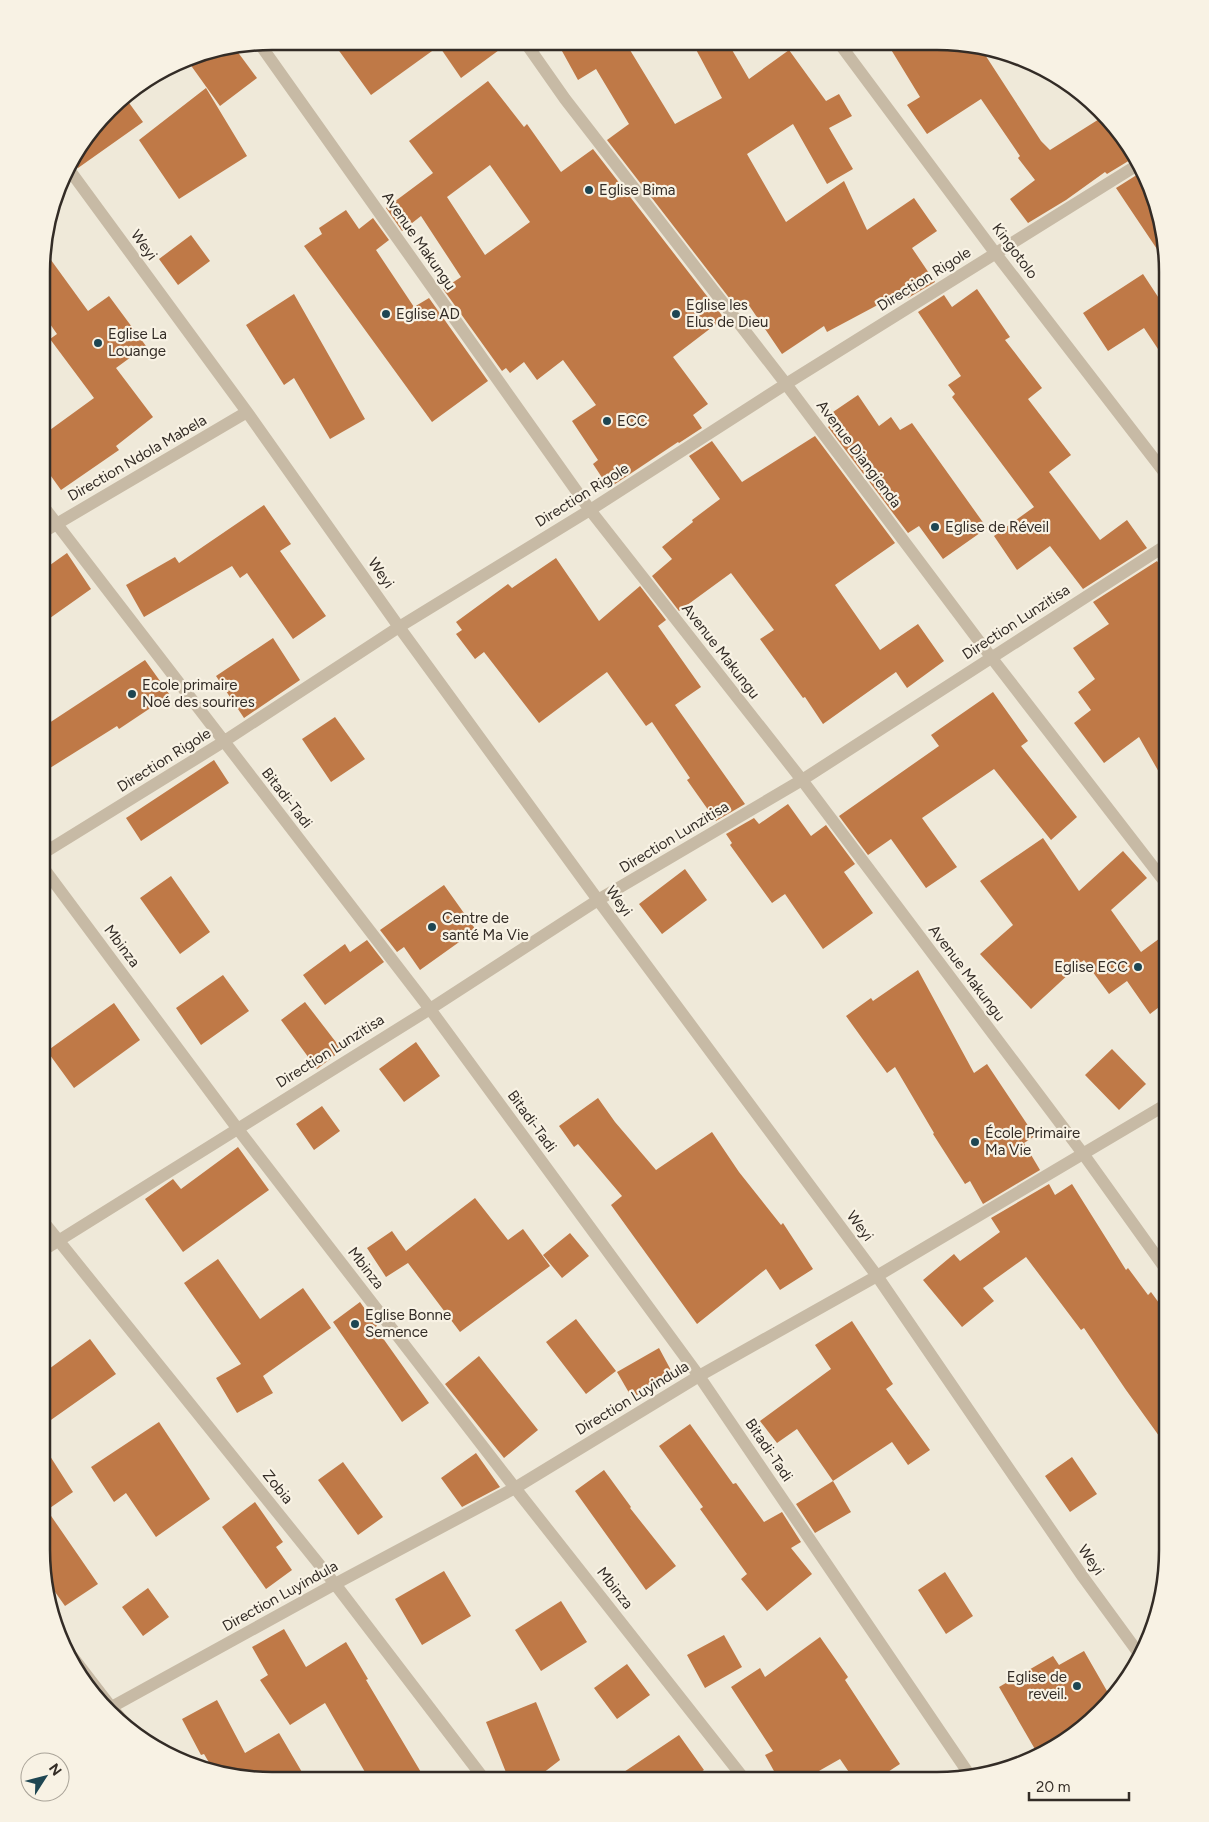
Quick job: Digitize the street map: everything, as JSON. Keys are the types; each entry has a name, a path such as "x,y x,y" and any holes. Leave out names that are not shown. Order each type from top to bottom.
{"street":[{"name":"Avenue Makungu","path":"264,50 590,510 802,780 1084,1155 1159,1260"},
{"name":"Avenue Diangienda","path":"530,50 564,99 786,384 991,657 1159,874"},
{"name":"Kingotolo","path":"844,50 996,254 1159,465"},
{"name":"Direction Rigole","path":"50,849 223,742 400,627 590,510 786,384 1133,168"},
{"name":"Weyi","path":"73,175 247,412 598,900 877,1276 1083,1577 1136,1649"},
{"name":"Direction Ndola Mabela","path":"50,528 247,412"},
{"name":"Bitadi-Tadi","path":"50,516 430,1009 699,1376 966,1770"},
{"name":"Direction Lunzitisa","path":"50,1246 430,1009 598,900 802,780 1159,550"},
{"name":"Mbinza","path":"50,877 237,1128 739,1772"},
{"name":"Direction Luyindula","path":"114,1705 335,1584 516,1488 699,1376 877,1276 1159,1109"},
{"name":"Zobia","path":"50,1230 335,1584 478,1772"}],"building":[{"path":"338,50 433,50 371,95"},
{"path":"442,50 499,50 461,78"},
{"path":"561,50 630,50 675,124 722,98 696,50 732,50 749,79 789,50 826,101 839,94 852,116 829,128 853,169 827,184 793,124 747,154 786,222 844,181 867,230 914,198 937,231 912,248 935,282 908,298 905,293 889,303 887,300 827,332 824,326 782,354 746,301 737,308 607,140 629,124 596,69 578,80"},
{"path":"891,50 952,50 985,55 1041,141 1050,150 1098,120 1122,149 1129,161 1107,174 1105,172 1066,200 1028,223 1010,199 1035,180 1018,158 1020,156 981,99 927,134 907,105 920,97"},
{"path":"238,53 257,78 220,106 191,66"},
{"path":"488,81 524,127 527,124 561,172 593,149 724,318 673,357 708,404 693,415 702,428 609,488 593,464 598,460 572,421 596,405 563,360 537,380 524,362 510,373 506,368 502,371 443,289 461,277 421,216 402,231 386,208 433,173 409,141","holes":["490,165 530,222 485,255 447,197"]},
{"path":"206,88 247,156 179,199 139,140"},
{"path":"129,103 143,122 78,168 80,161 96,137"},
{"path":"1137,175 1151,214 1158,251 1116,188"},
{"path":"346,210 359,229 373,218 389,240 376,250 414,307 429,298 488,381 432,422 304,246 322,234 319,228"},
{"path":"191,235 210,261 178,285 159,259"},
{"path":"50,259 88,311 109,296 146,346 116,368 153,417 116,446 119,450 61,490 50,475 50,430 94,398 50,339 57,334 50,324"},
{"path":"1143,274 1159,298 1159,350 1144,328 1108,351 1083,313"},
{"path":"977,289 1010,337 1005,340 1042,388 1028,399 1071,455 1049,472 1100,540 1127,520 1147,548 1083,589 1050,546 1017,570 994,536 1034,507 952,397 955,394 948,385 961,376 918,312 944,295 952,307"},
{"path":"294,294 365,419 330,439 294,378 284,385 246,325"},
{"path":"858,395 879,426 891,417 900,430 912,423 987,528 943,559 919,526 908,533 828,427 839,420 833,412"},
{"path":"815,436 895,543 835,585 880,650 918,624 944,661 907,688 896,672 823,724 805,697 803,698 760,639 774,630 731,573 679,611 652,576 672,559 662,547 693,522 692,520 720,499 689,456 712,441 742,482"},
{"path":"264,505 291,544 280,551 326,616 293,639 247,573 240,578 232,566 144,617 126,585 175,557 179,563"},
{"path":"67,553 91,589 50,618 50,565"},
{"path":"556,558 599,621 640,586 666,620 658,626 701,687 675,705 745,804 716,821 687,780 690,778 652,722 646,726 607,672 539,723 484,652 475,659 456,634 462,630 456,622 508,584 512,588"},
{"path":"1157,561 1159,564 1159,772 1139,737 1104,763 1074,723 1091,710 1078,692 1095,679 1073,648 1109,624 1093,602"},
{"path":"273,638 300,680 244,718 216,676"},
{"path":"145,660 170,695 119,729 117,726 50,768 50,722"},
{"path":"993,692 1028,741 1021,746 1077,817 1051,840 994,769 922,818 957,867 926,888 891,839 868,855 839,816 939,746 931,735"},
{"path":"335,717 365,759 331,782 302,739"},
{"path":"214,760 229,783 141,841 126,818"},
{"path":"788,804 811,836 826,825 855,864 844,872 873,913 823,949 785,894 772,903 730,845 732,843 726,834 754,818 759,824"},
{"path":"1043,838 1079,891 1123,851 1147,878 1111,910 1141,952 1159,939 1159,1007 1150,1014 1127,981 1109,994 1084,960 1031,1009 980,954 1013,925 980,881"},
{"path":"685,869 707,900 662,934 639,904"},
{"path":"171,876 210,932 180,954 140,898"},
{"name":"Centre de santé Ma Vie","path":"444,885 476,930 420,970 404,947 397,952 380,930"},
{"path":"367,940 384,962 325,1005 303,975 345,944 350,952"},
{"path":"918,970 974,1073 987,1064 1035,1136 1024,1143 1040,1170 983,1204 970,1181 965,1184 933,1134 895,1067 887,1073 846,1016 871,998 873,1001"},
{"path":"223,975 249,1011 201,1045 176,1008"},
{"path":"305,1002 342,1050 317,1069 281,1020"},
{"path":"114,1003 140,1040 74,1088 50,1055 50,1049"},
{"path":"416,1042 440,1076 404,1102 379,1069"},
{"path":"1112,1049 1146,1084 1119,1110 1085,1075"},
{"path":"598,1098 615,1122 656,1170 712,1132 739,1172 781,1225 783,1223 813,1269 780,1290 766,1269 697,1324 611,1205 622,1196 578,1144 574,1147 559,1126"},
{"path":"322,1106 340,1131 314,1150 296,1124"},
{"path":"238,1147 269,1190 183,1252 145,1199 173,1179 181,1189"},
{"path":"1049,1184 1055,1195 1072,1184 1126,1270 1128,1268 1148,1295 1151,1292 1159,1303 1159,1436 1084,1328 1081,1330 1026,1257 983,1288 994,1301 962,1327 923,1280 954,1254 960,1261 1000,1232 991,1218"},
{"path":"475,1198 508,1240 523,1229 550,1266 460,1332 408,1263 386,1277 367,1248 392,1231 406,1251"},
{"path":"570,1233 589,1256 562,1278 543,1255"},
{"path":"218,1259 260,1319 303,1288 331,1328 263,1376 273,1393 237,1413 216,1378 241,1364 184,1283"},
{"path":"360,1302 377,1326 375,1327 429,1403 402,1422 333,1322"},
{"path":"576,1319 616,1371 586,1394 546,1342"},
{"path":"852,1321 893,1384 886,1389 930,1450 908,1465 892,1442 833,1481 797,1429 777,1443 760,1421 831,1369 815,1345"},
{"path":"90,1339 116,1374 50,1421 50,1368"},
{"path":"659,1348 673,1374 632,1398 617,1372"},
{"path":"479,1356 538,1430 504,1458 445,1384"},
{"path":"159,1422 210,1499 156,1537 126,1493 114,1502 91,1467"},
{"path":"690,1424 733,1484 736,1483 764,1522 782,1512 801,1542 791,1548 812,1574 767,1611 741,1579 747,1574 700,1509 703,1507 659,1446"},
{"path":"476,1453 500,1487 462,1507 441,1478"},
{"path":"50,1456 73,1492 50,1508"},
{"path":"1072,1457 1097,1494 1070,1512 1045,1476"},
{"path":"343,1462 383,1517 358,1535 318,1480"},
{"path":"604,1470 630,1508 676,1566 646,1590 575,1491"},
{"path":"833,1481 851,1512 815,1533 796,1504"},
{"path":"255,1502 283,1542 276,1547 292,1570 266,1589 222,1527"},
{"path":"50,1514 98,1584 65,1606 54,1590 50,1565"},
{"path":"444,1571 471,1616 422,1645 395,1599"},
{"path":"945,1572 973,1616 946,1634 918,1590"},
{"path":"148,1588 169,1617 143,1636 122,1607"},
{"path":"561,1601 587,1642 541,1671 515,1630"},
{"path":"284,1629 306,1667 346,1642 368,1679 366,1680 421,1772 365,1772 325,1703 290,1725 260,1680 268,1675 252,1647"},
{"path":"724,1635 742,1667 705,1688 687,1655"},
{"path":"820,1637 848,1677 845,1680 900,1764 888,1772 849,1772 840,1759 817,1772 775,1772 765,1755 773,1751 731,1687 760,1668 765,1677"},
{"path":"1084,1651 1107,1692 1094,1707 1072,1726 1035,1749 999,1687 1053,1656 1059,1665"},
{"path":"627,1664 650,1695 617,1719 594,1688"},
{"path":"217,1700 245,1753 279,1733 302,1772 257,1772 229,1768 209,1762 204,1754 201,1755 182,1719"},
{"path":"536,1702 560,1760 544,1772 506,1772 486,1722"},
{"path":"679,1735 704,1770 701,1772 624,1772"}],"place":[{"name":"Eglise Bima","path":"589,190"},
{"name":"Eglise AD","path":"386,314"},
{"name":"Eglise les Elus de Dieu","path":"676,314"},
{"name":"Eglise La Louange","path":"98,343"},
{"name":"ECC","path":"607,421"},
{"name":"Eglise de Réveil","path":"935,527"},
{"name":"Ecole primaire Noé des sourires","path":"132,694"},
{"name":"Centre de santé Ma Vie","path":"432,927"},
{"name":"Eglise ECC","path":"1138,967"},
{"name":"École Primaire Ma Vie","path":"975,1142"},
{"name":"Eglise Bonne Semence","path":"355,1324"},
{"name":"Eglise de reveil.","path":"1077,1686"}]}
